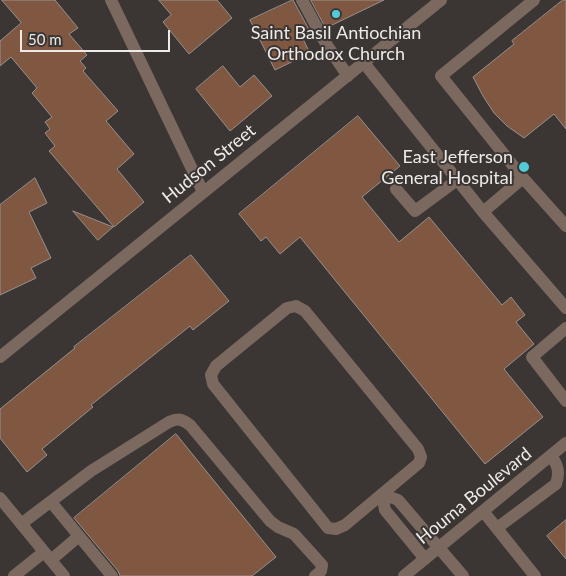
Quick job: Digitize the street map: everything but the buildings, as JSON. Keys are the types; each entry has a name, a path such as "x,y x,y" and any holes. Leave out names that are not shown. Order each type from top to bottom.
{"street":[{"path":"111,0 203,192"},
{"path":"302,0 326,44 348,76"},
{"name":"Hudson Street","path":"0,357 441,0"},
{"path":"534,0 441,76 523,178 566,226"},
{"path":"364,63 483,212 564,300"},
{"path":"483,212 523,178"},
{"path":"396,189 415,211 457,180"},
{"path":"296,306 305,311 418,449 419,463 382,494 345,525 336,529 328,528 213,384 211,374 216,366 287,308 296,306"},
{"path":"566,328 532,357 566,401"},
{"path":"22,524 91,471 169,422 176,419 184,420 190,424 270,521 294,534 322,566 321,571 315,576"},
{"name":"Houma Boulevard","path":"404,576 566,443"},
{"path":"497,528 556,484 559,475 558,466 551,455"},
{"path":"382,494 398,500 463,576"},
{"path":"382,494 385,510 424,559"},
{"path":"0,498 64,576"},
{"path":"51,502 112,576"},
{"path":"484,511 535,576"},
{"path":"14,576 79,536"}],"place":[{"name":"Saint Basil Antiochian Orthodox Church","path":"336,14"},
{"name":"East Jefferson General Hospital","path":"524,167"}]}
